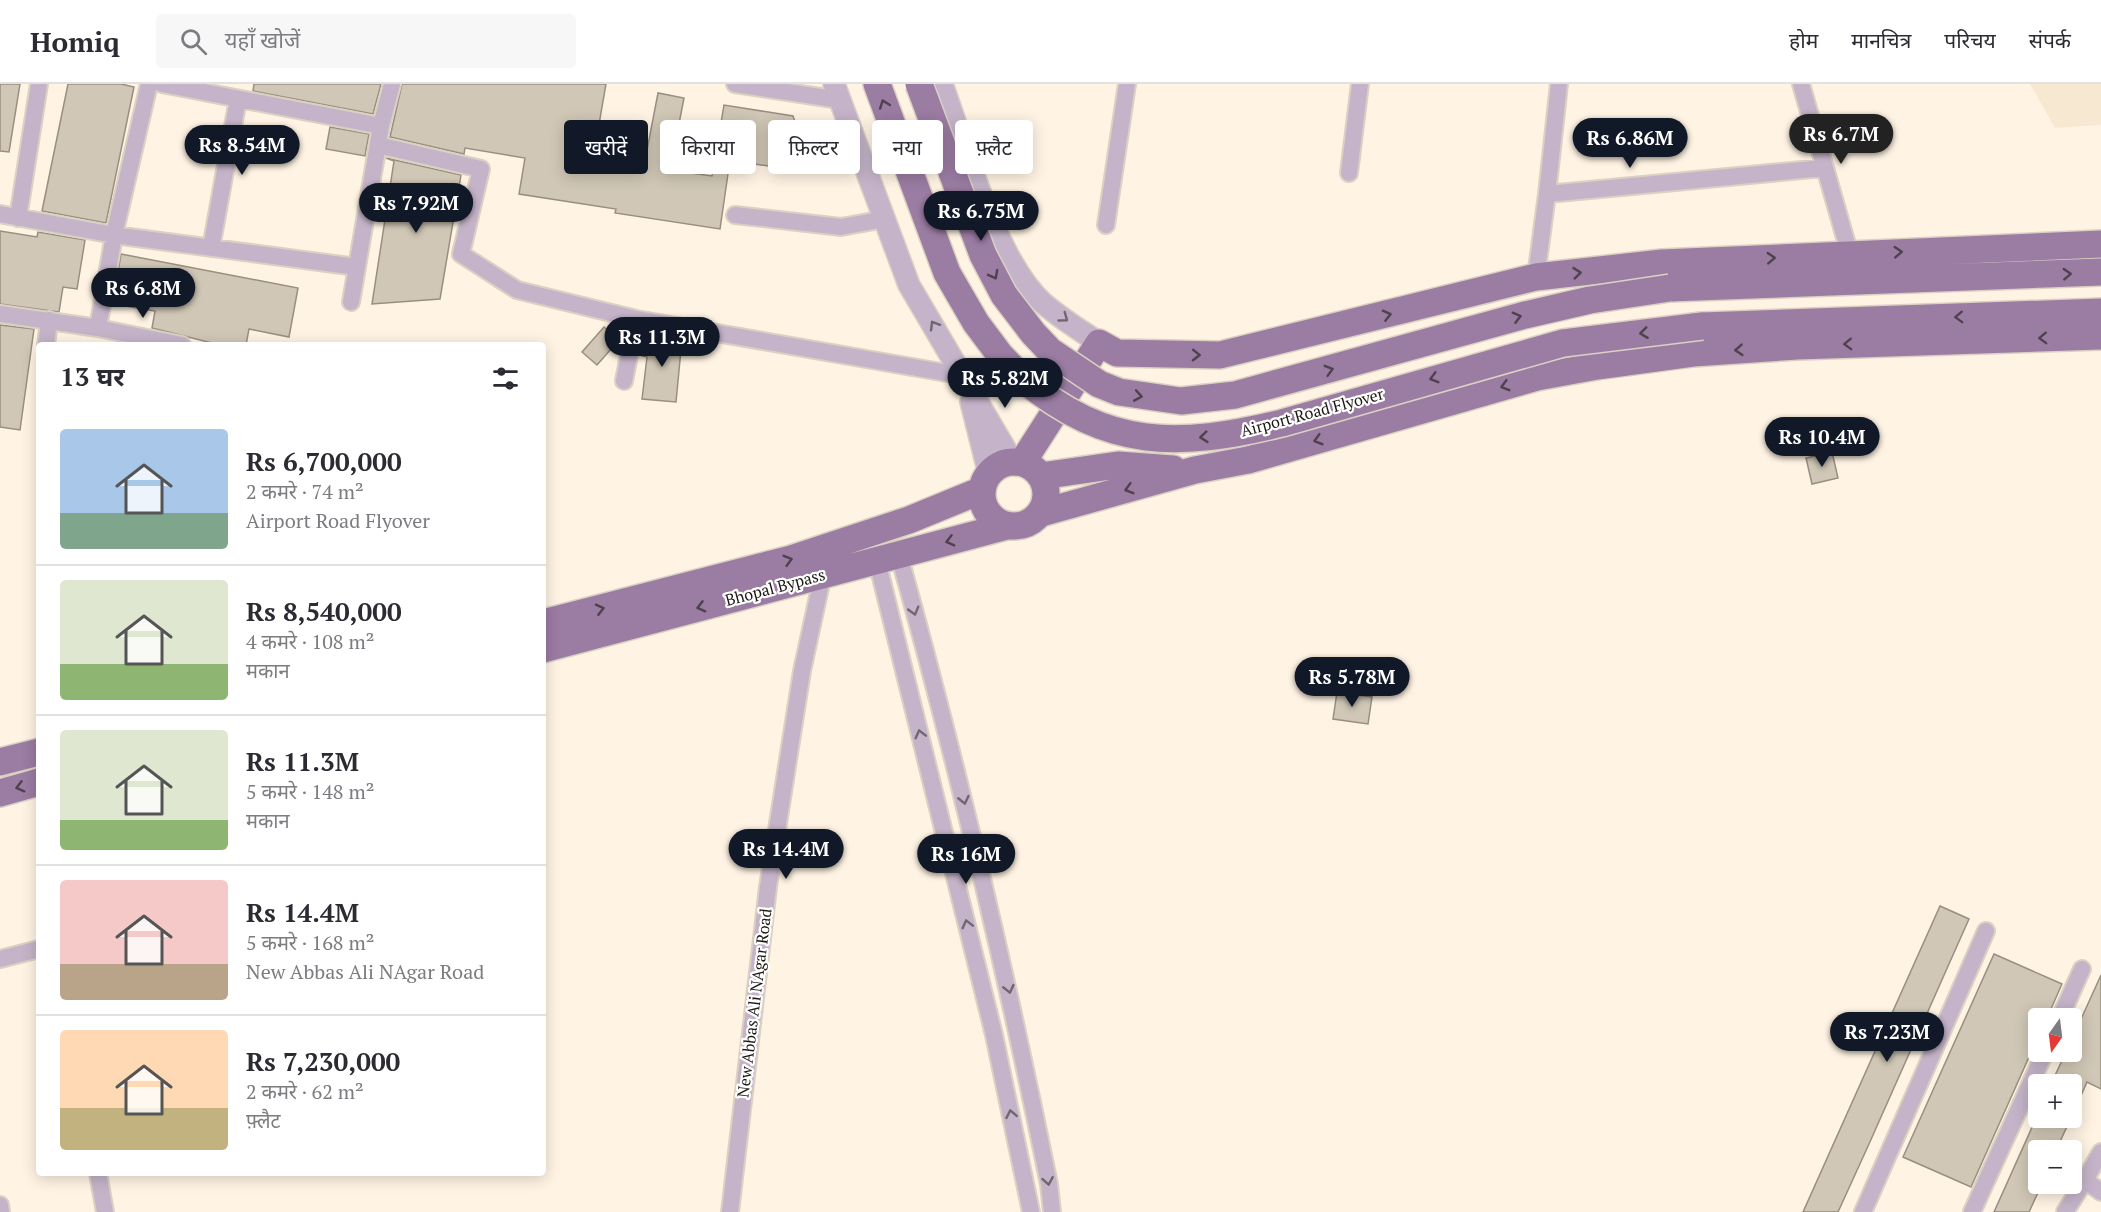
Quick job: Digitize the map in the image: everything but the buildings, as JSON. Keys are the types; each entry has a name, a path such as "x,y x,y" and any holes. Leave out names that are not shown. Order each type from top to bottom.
{"main road":[{"name":"Airport Road Flyover","path":"877,84 947,273 963,305 1000,355 1022,378 1066,411 1105,429 1127,435 1170,439 1239,433 1282,423 1563,343 1702,327 1797,334"},
{"path":"920,84 983,255 1004,295 1033,333 1050,351 1099,384 1119,392 1181,401 1235,395 1552,308 1843,263 2101,243"},
{"path":"1027,467 1108,348 1220,355 1536,277 1662,263 1843,263 2101,272"},
{"path":"1195,470 1118,465 995,468 985,482 982,500 991,517 1007,526 1026,525 1041,513 1195,470 1248,460 1537,377 1797,334 2101,312"},
{"path":"1797,334 2101,336"},
{"path":"1027,467 1047,495 1041,513"},
{"name":"Bhopal Bypass","path":"546,622 791,560 909,520 985,482"},
{"name":"Bhopal Bypass","path":"546,648 1007,526"},
{"path":"0,762 36,754"},
{"path":"0,793 36,783"}],"street":[{"path":"18,218 39,84"},
{"path":"98,328 114,235 149,84"},
{"path":"162,84 381,126"},
{"path":"351,302 381,126 392,84"},
{"path":"735,84 837,92 909,285 964,376 1027,467"},
{"path":"942,84 984,202 1024,279 1042,302 1108,348"},
{"path":"1106,225 1127,84"},
{"path":"1349,173 1360,84"},
{"path":"1536,277 1559,84"},
{"path":"1801,84 1824,168 1843,263"},
{"path":"211,248 238,99"},
{"path":"378,146 481,169 461,254 517,290 636,319 964,376"},
{"path":"1547,194 1824,168"},
{"path":"0,214 114,235 357,267"},
{"path":"735,215 841,227 885,219"},
{"path":"0,314 98,328 167,342"},
{"path":"624,381 636,319"},
{"path":"46,342 49,320"},
{"path":"964,376 985,482"},
{"name":"New Abbas Ali NAgar Road","path":"730,1212 768,887 802,671 824,574 826,548"},
{"path":"888,558 994,1035 1030,1212"},
{"path":"888,558 944,715 1012,1003 1049,1184 1052,1212"},
{"path":"1863,1212 1986,931"},
{"path":"0,959 36,950"},
{"path":"2064,1008 2082,969"},
{"path":"1972,1212 2040,1062"},
{"path":"2066,1212 2101,1152"},
{"path":"99,1176 105,1212"},
{"path":"2085,1180 2101,1192"},
{"path":"0,1205 1,1212"}],"shaded area":[{"path":"2030,84 2101,84 2101,125 2055,128"}]}
